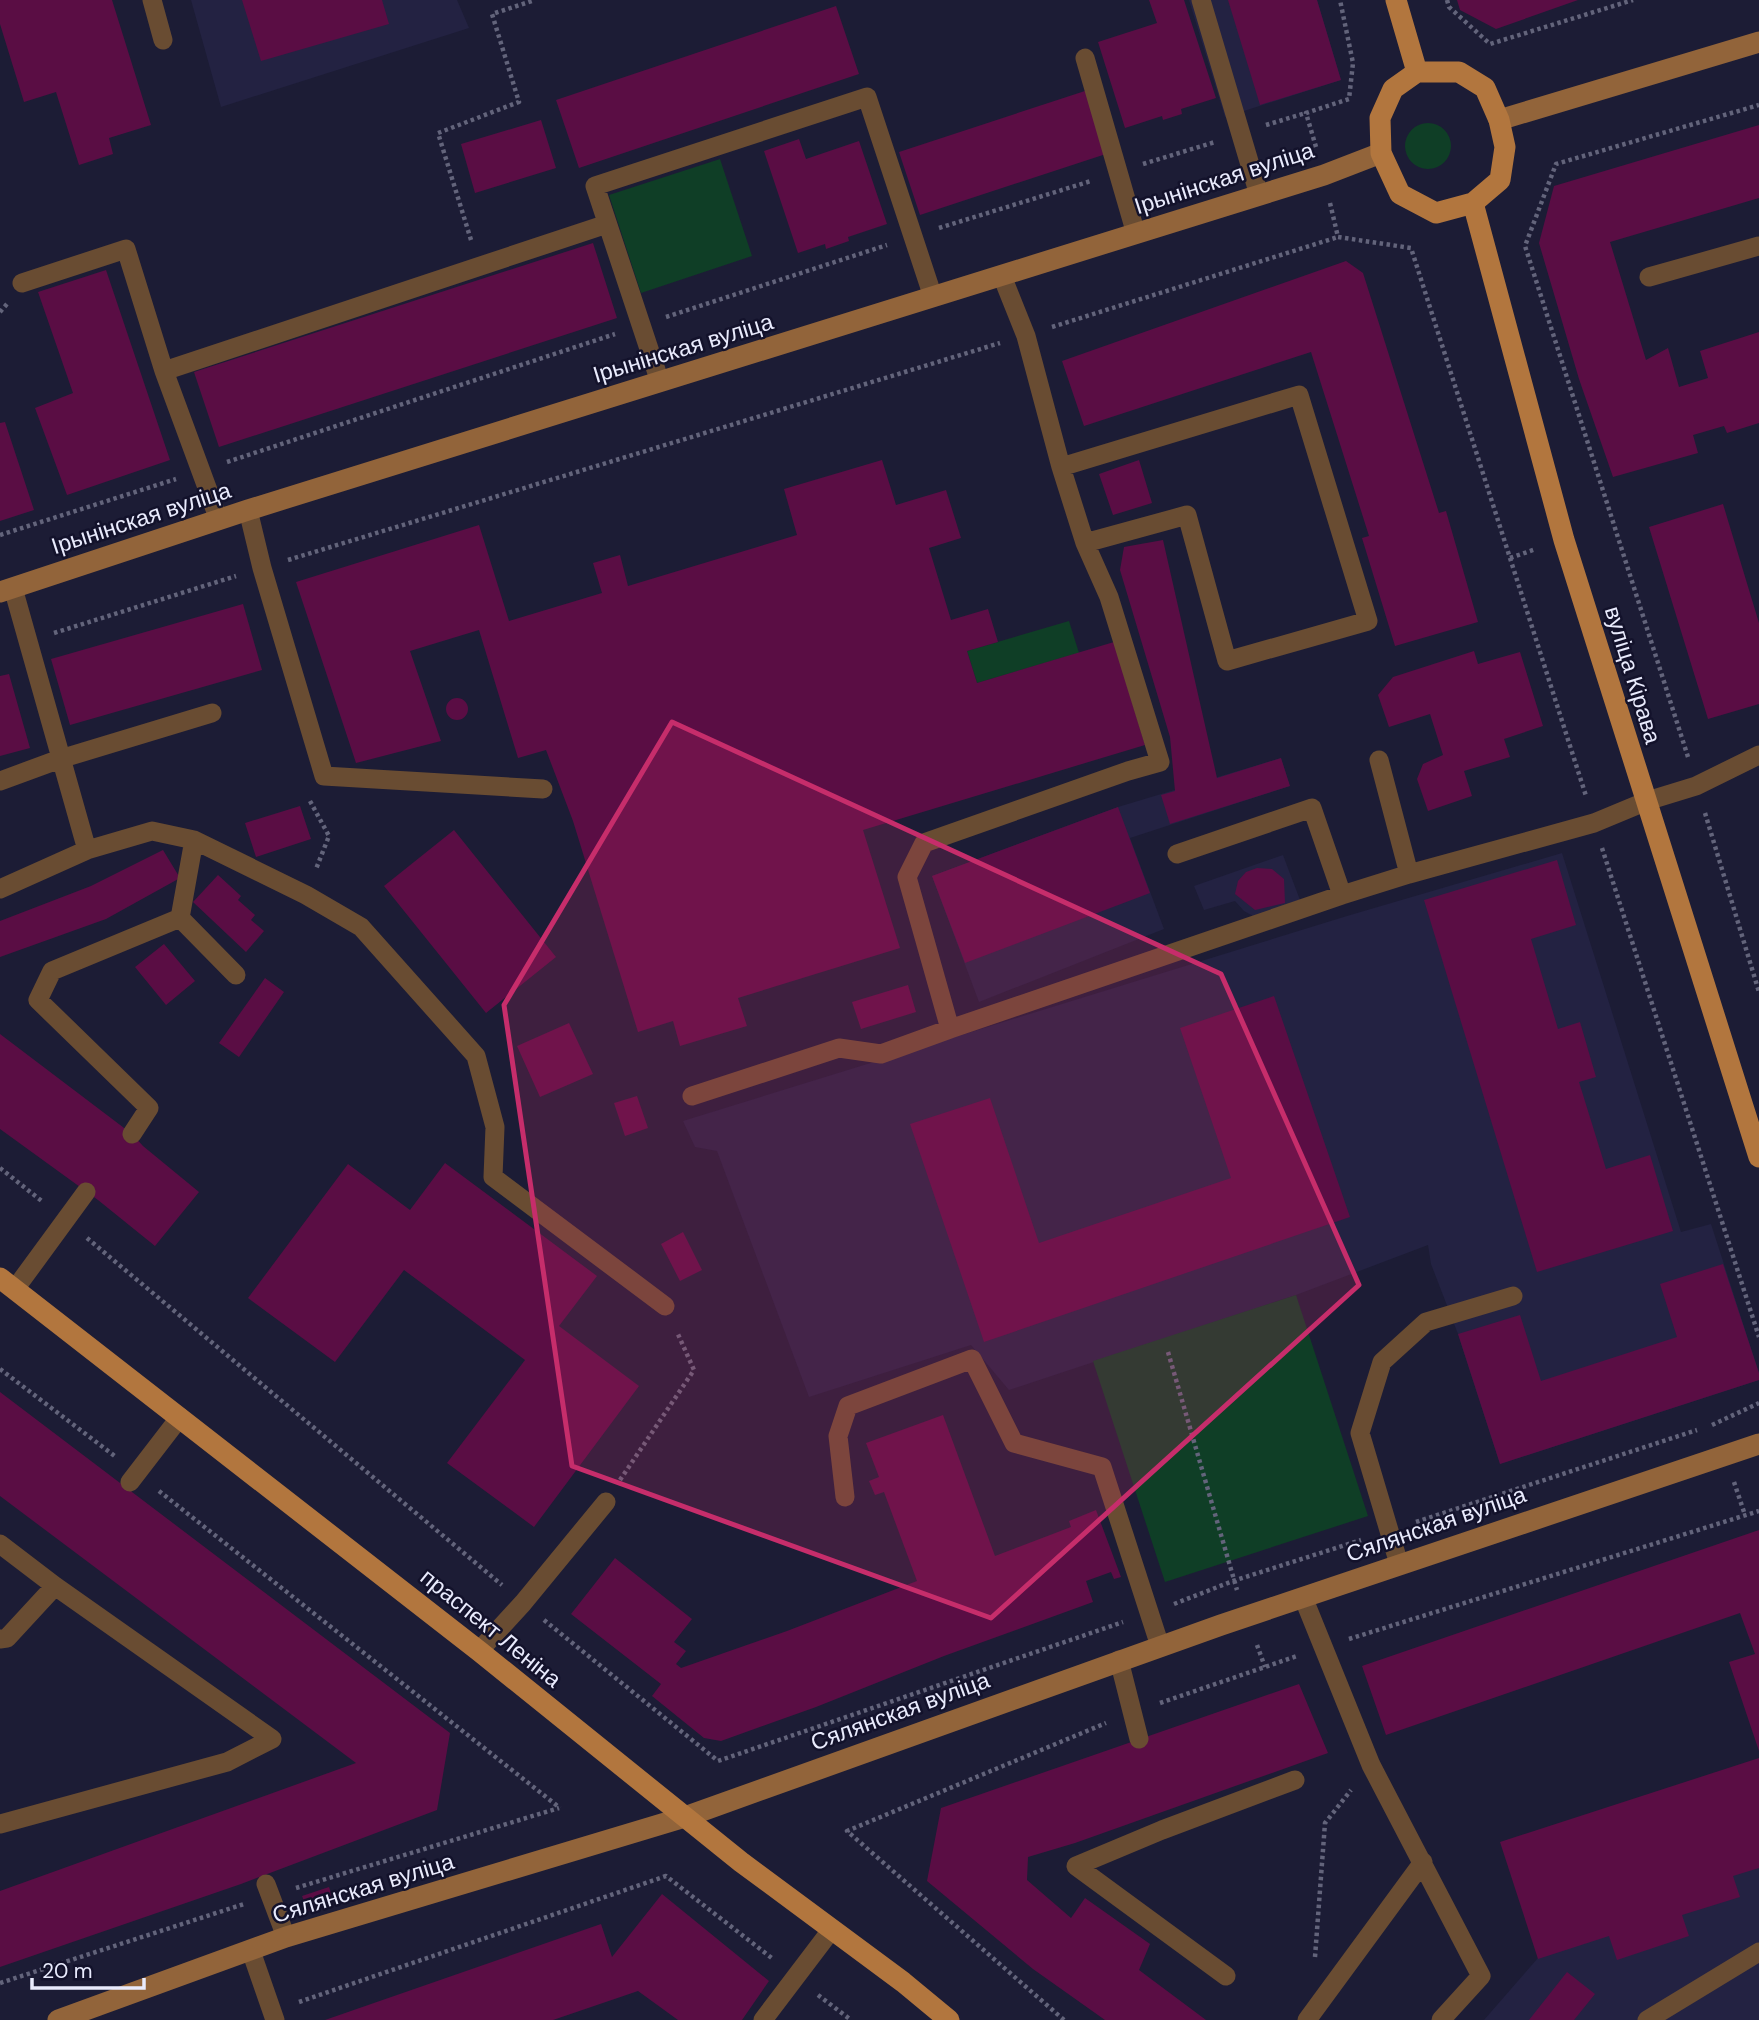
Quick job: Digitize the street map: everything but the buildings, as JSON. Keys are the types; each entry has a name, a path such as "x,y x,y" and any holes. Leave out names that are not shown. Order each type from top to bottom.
{"main road":[{"path":"1396,0 1417,72"},
{"path":"1417,72 1459,72 1485,88 1499,120 1505,147 1500,180 1473,203 1436,213 1400,194 1381,153 1380,118 1393,89 1417,72"},
{"name":"вуліца Кірава","path":"1473,203 1564,540 1759,1157"},
{"name":"праспект Леніна","path":"7,1284 480,1651 685,1817 949,2020"}],"street":[{"path":"1499,120 1759,42"},
{"name":"Ірынінская вуліца","path":"6,590 248,510 1324,175 1381,153"},
{"name":"Сялянская вуліца","path":"58,2020 286,1937 685,1817 1119,1660 1759,1444"}],"lane":[{"path":"152,0 163,40"},
{"path":"1201,0 1259,195"},
{"path":"1085,58 1136,234"},
{"path":"660,383 595,186 866,97 933,297"},
{"path":"164,371 607,224"},
{"path":"1649,278 1759,246"},
{"path":"22,284 126,249 164,371 219,520"},
{"path":"950,1029 907,877 924,843 1160,762 1109,597 1085,543 1061,467 1026,336 1002,276"},
{"path":"1061,467 1299,394 1368,621 1227,661 1187,514 1085,543"},
{"path":"248,510 262,568 324,776 543,789"},
{"path":"6,590 28,641 87,850"},
{"path":"0,781 60,759 212,713"},
{"path":"692,1096 839,1048 881,1054 1342,895 1594,823 1647,801 1696,786 1759,755"},
{"path":"1379,760 1409,874"},
{"path":"1177,854 1312,808 1342,895"},
{"path":"0,889 87,850 152,831 194,840 306,894 361,927 476,1056 495,1127 493,1177 665,1306"},
{"path":"180,918 194,840"},
{"path":"180,918 236,975"},
{"path":"132,1133 149,1108 38,1000 52,971 180,918"},
{"path":"7,1284 66,1220 86,1192"},
{"path":"1399,1564 1360,1433 1382,1362 1426,1322 1513,1296"},
{"path":"845,1497 838,1436 848,1406 972,1359 1014,1443 1102,1467 1160,1646"},
{"path":"133,1478 180,1417"},
{"path":"480,1651 606,1502"},
{"path":"0,1544 272,1739 227,1762 0,1824"},
{"path":"0,1639 7,1637 55,1586"},
{"path":"1303,1597 1371,1765 1481,1976 1441,2020"},
{"path":"1119,1660 1139,1739"},
{"path":"1226,1976 1076,1866 1160,1822 1295,1780"},
{"path":"1307,2020 1423,1862"},
{"path":"266,1884 286,1937"},
{"path":"763,2020 832,1929"},
{"path":"251,1951 274,2015"},
{"path":"1647,2020 1759,1952"}],"path":[{"path":"474,251 438,133 519,102 492,14 535,0"},
{"path":"1338,237 1306,113 1349,99 1353,63 1340,0"},
{"path":"1447,0 1449,7 1490,44 1633,0"},
{"path":"1759,105 1556,164 1525,246 1759,992"},
{"path":"28,641 1026,336 1338,237 1412,248 1759,1337"},
{"path":"306,894 329,836 309,799"},
{"path":"0,1168 66,1220 523,1603 718,1761 1149,1613 1233,1581 1364,1539"},
{"path":"606,1502 694,1370 665,1306"},
{"path":"1168,1352 1233,1581"},
{"path":"0,1369 133,1478 560,1808"},
{"path":"1416,1522 1715,1424 1759,1404"},
{"path":"1317,1946 1325,1822 1371,1765"},
{"path":"847,1831 1064,2020"},
{"path":"274,2015 666,1876 851,2020"}],"highlighted area":[{"path":"672,722 1221,974 1359,1285 991,1618 572,1466 504,1005"}],"shaded area":[{"path":"191,0 457,0 469,28 221,107"},
{"path":"1189,0 1317,0 1341,80 1225,117"},
{"path":"1281,758 1290,786 1130,838 1164,929 979,1002 932,876 1118,807"},
{"path":"1562,853 1681,1232 1711,1224 1759,1380 1500,1464 1458,1334 1431,1264 1428,1245 1296,1295 1009,1390 971,1345 809,1397 717,1151 695,1147 683,1121 1347,916"},
{"path":"1283,855 1300,900 1253,916 1235,901 1204,910 1194,886"},
{"path":"1759,1758 1759,2020 1484,2020 1538,1958"}],"green space":[{"path":"1428,123 1437,124 1444,130 1450,137 1450,155 1444,162 1437,168 1428,169 1419,168 1412,162 1406,155 1405,146 1406,137 1412,130 1419,124"},
{"path":"720,159 752,256 641,293 609,195"},
{"path":"1069,621 1079,653 977,683 967,651"},
{"path":"1296,1295 1368,1516 1165,1582 1093,1361"}]}
